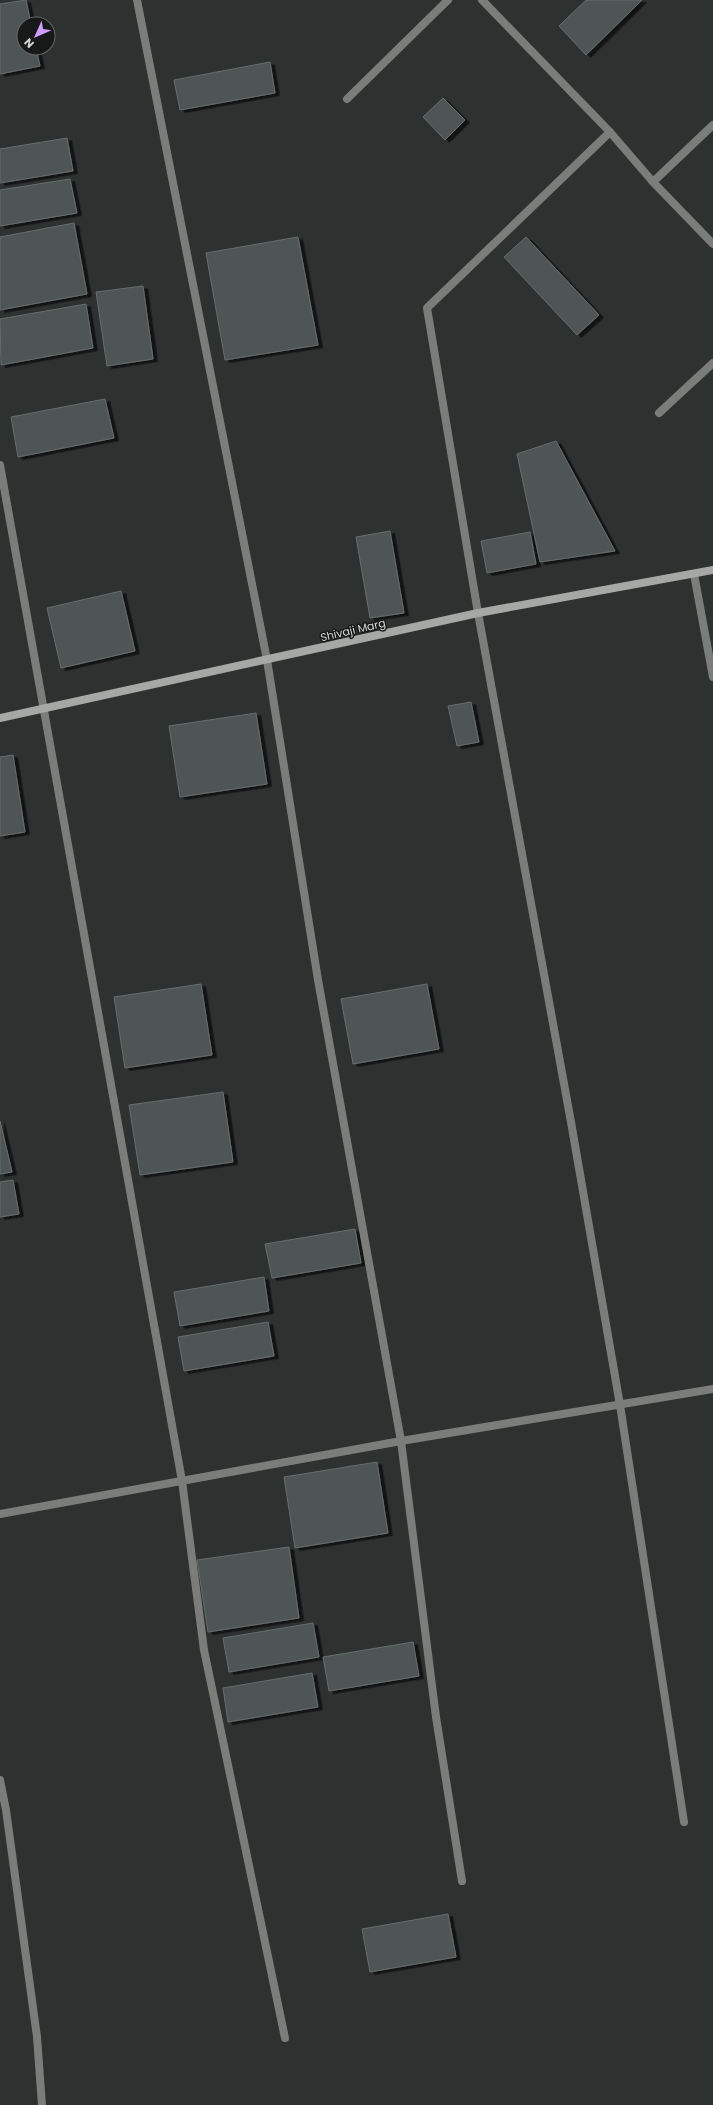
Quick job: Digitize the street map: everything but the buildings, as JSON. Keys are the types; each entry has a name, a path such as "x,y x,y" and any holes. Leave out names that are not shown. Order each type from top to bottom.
{"street":[{"path":"137,0 267,660 318,980 401,1441 436,1717 462,1881"},
{"path":"347,99 448,0"},
{"path":"482,0 610,132 653,182 713,244"},
{"path":"653,182 713,125"},
{"path":"610,132 427,308 478,613 571,1122 620,1404 684,1822"},
{"path":"659,413 713,363"},
{"path":"0,465 182,1481 204,1650 285,2038"},
{"name":"Shivaji Marg","path":"0,718 478,613 713,570"},
{"path":"694,574 713,677"},
{"path":"0,1514 401,1441 713,1390"},
{"path":"0,1780 3,1810 37,2037 42,2105"}]}
